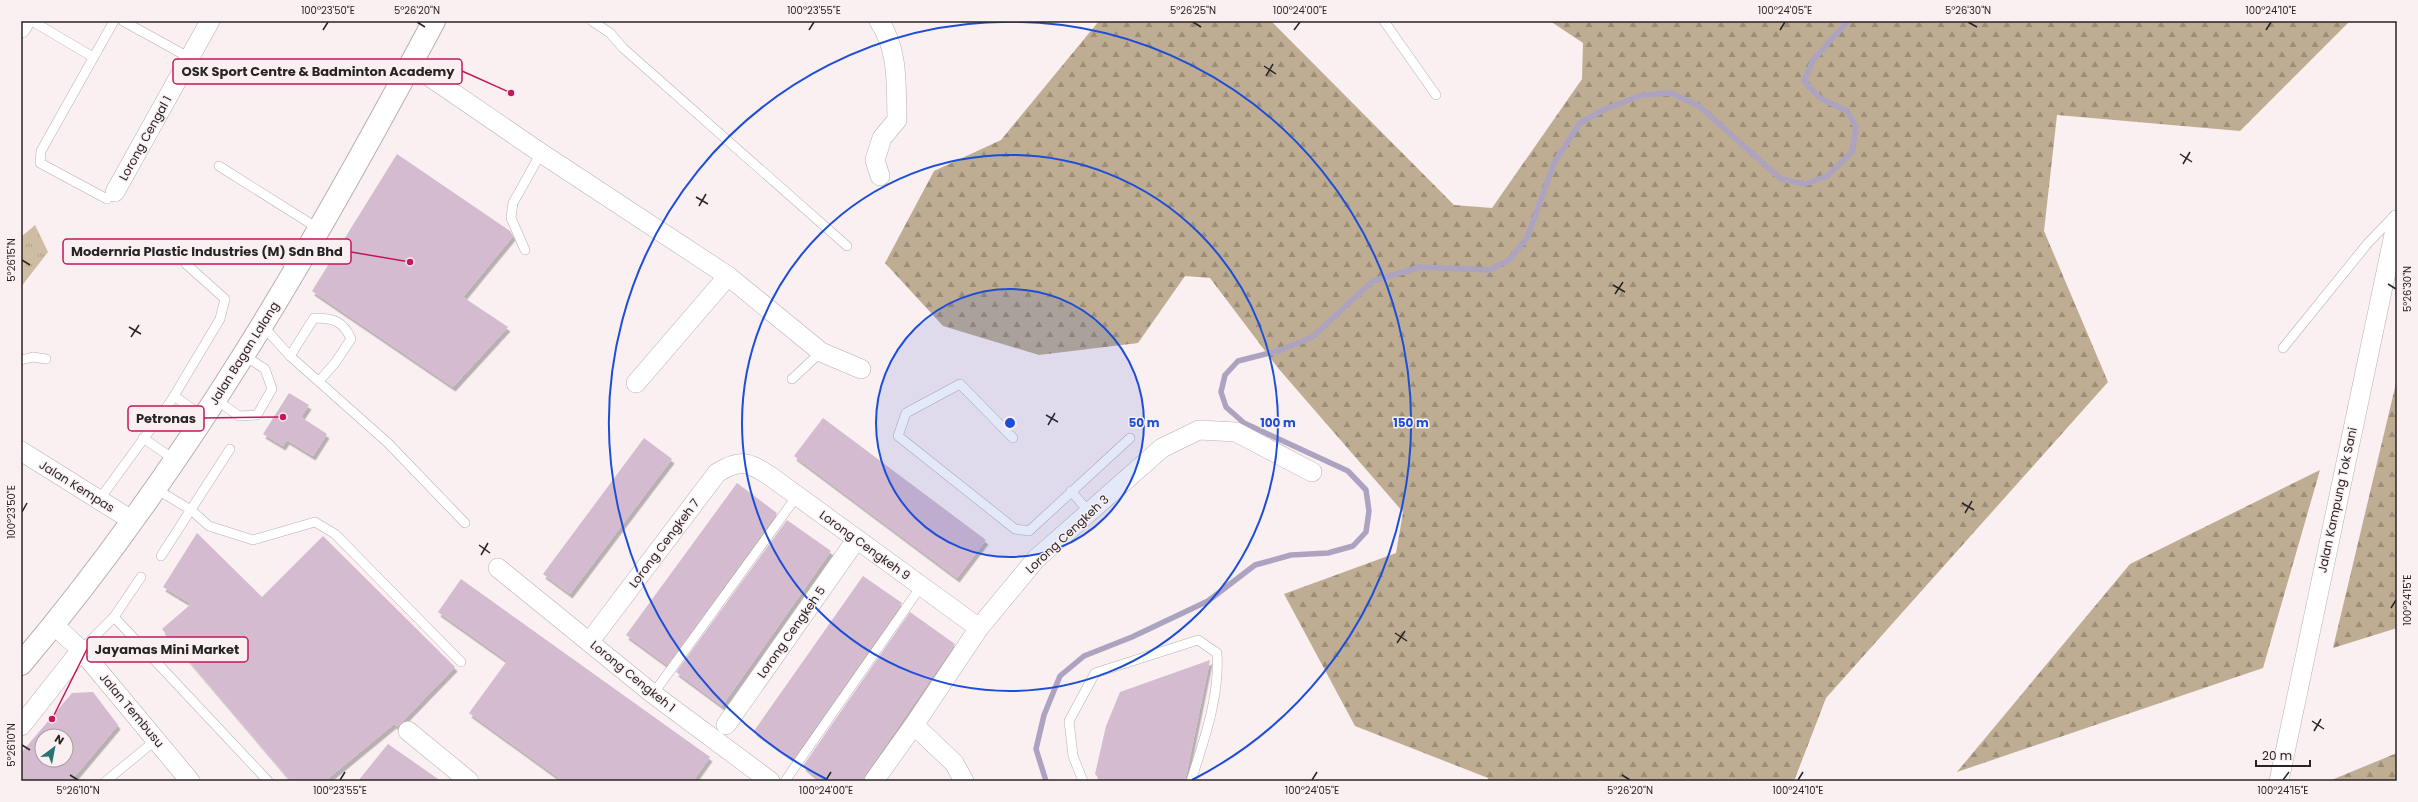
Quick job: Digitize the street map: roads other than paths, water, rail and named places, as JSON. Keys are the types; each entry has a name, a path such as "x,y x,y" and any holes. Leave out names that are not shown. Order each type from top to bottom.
{"main road":[{"name":"Jalan Bagan Lalang","path":"21,664 54,625 133,521 156,489 209,408 262,325 320,229 412,64 434,21"}],"street":[{"path":"21,28 25,21"},
{"name":"Lorong Cengal 1","path":"115,192 210,21"},
{"path":"879,21 887,32 895,62 897,120 882,138 874,160 880,176"},
{"path":"412,64 541,154 728,276 820,352 861,369"},
{"name":"Jalan Kampung Tok Sani","path":"2279,781 2397,220"},
{"path":"636,383 728,276"},
{"name":"Lorong Cengkeh 3","path":"874,781 914,725 979,628 1036,559 1162,448 1199,430 1236,432 1312,472"},
{"name":"Jalan Kempas","path":"21,451 133,521"},
{"name":"Lorong Cengkeh 7","path":"590,641 717,474 736,463 749,463"},
{"name":"Lorong Cengkeh 9","path":"749,463 979,628"},
{"name":"Lorong Cengkeh 5","path":"726,725 856,540"},
{"name":"Lorong Cengkeh 1","path":"498,568 590,641 745,774 770,781"},
{"name":"Jalan Tembusu","path":"54,625 81,650 190,781"},
{"path":"21,726 81,650"},
{"path":"914,725 954,763 964,781"},
{"path":"408,731 468,781"}],"lane":[{"path":"32,21 93,57"},
{"path":"114,21 41,151 40,162 107,199 115,192"},
{"path":"123,21 190,58"},
{"path":"592,21 610,33 623,48 847,246"},
{"path":"1384,21 1436,95"},
{"path":"525,250 511,218 513,203 541,154"},
{"path":"219,166 320,229"},
{"path":"2283,348 2368,243 2397,212"},
{"path":"262,247 296,268"},
{"path":"99,500 174,396 220,319 225,299 186,264"},
{"path":"290,356 314,318 329,318 345,327 351,339 319,381"},
{"path":"262,325 290,356 388,443 465,523"},
{"path":"792,379 820,352"},
{"path":"174,396 239,416 257,415 272,389 265,369 242,355"},
{"path":"21,360 33,357 46,359"},
{"path":"1013,438 960,384 906,413 898,436 1015,529 1029,531 1070,491 1130,438"},
{"path":"143,438 175,460"},
{"path":"161,556 230,449"},
{"path":"156,489 191,510 209,526 253,540 315,522 335,534 461,662"},
{"path":"1070,491 1090,512"},
{"path":"652,694 796,496"},
{"path":"81,650 114,617 141,577"},
{"path":"785,781 922,586"},
{"path":"114,617 268,781"},
{"path":"1083,781 1073,756 1069,721 1095,673 1198,640 1217,653 1219,676 1202,746 1191,781"},
{"path":"106,781 156,739"}],"waterway":[{"path":"1046,781 1036,749 1044,715 1060,676 1084,656 1132,637 1208,601 1255,565 1291,555 1328,553 1353,546 1366,532 1369,511 1366,490 1348,471 1244,423 1226,407 1221,392 1225,375 1238,361 1281,350 1312,337 1373,281 1420,267 1490,270 1509,260 1527,238 1555,161 1580,123 1605,109 1642,95 1671,93 1699,106 1781,179 1805,184 1827,176 1852,152 1856,127 1847,111 1820,98 1804,81 1813,60 1848,21"}],"place":[{"name":"OSK Sport Centre & Badminton Academy","path":"511,93"},
{"name":"Modernria Plastic Industries (M) Sdn Bhd","path":"410,262"},
{"name":"Petronas","path":"283,417"},
{"name":"Jayamas Mini Market","path":"52,719"}]}
